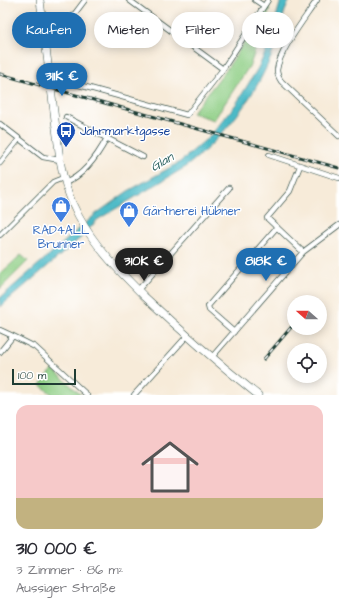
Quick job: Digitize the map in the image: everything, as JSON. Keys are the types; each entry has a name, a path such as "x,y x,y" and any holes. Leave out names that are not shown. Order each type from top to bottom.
{"main road":[{"path":"40,0 41,12"},
{"path":"46,48 64,181 80,219 91,237 107,258 138,290 187,336 258,395"}],"street":[{"path":"76,12 85,0"},
{"path":"129,0 223,68"},
{"path":"255,0 264,6"},
{"path":"50,78 187,115 190,114 223,68 268,0"},
{"path":"317,0 287,47 279,62 277,72 281,81 339,136"},
{"path":"66,117 143,157"},
{"path":"0,124 43,157 60,160"},
{"path":"0,235 52,182 64,181 84,170 100,151 107,138"},
{"path":"0,163 19,139"},
{"path":"269,155 339,178"},
{"path":"300,166 290,191 267,218 303,252"},
{"path":"138,290 229,188"},
{"path":"212,357 303,252 339,225"},
{"path":"234,332 209,310 208,306 277,227"},
{"path":"0,330 35,347 87,395"},
{"path":"0,352 13,336"},
{"path":"134,395 187,336"}],"green space":[{"path":"268,7 270,9 269,12 265,12"},
{"path":"242,46 242,48 256,48 250,65 214,120 192,113 226,70"},
{"path":"21,255 28,261 0,289 0,274"},
{"path":"53,369 81,395 53,395 40,385"}],"water":[{"path":"281,0 290,0 285,12 277,12"},
{"path":"267,48 275,48 259,82 238,114 213,143 184,168 97,220 84,235 0,307 0,298 97,213 128,191 180,162 211,135 236,104 258,68"}],"railway":[{"path":"0,74 339,168"},
{"path":"264,359 287,332"}],"place":[{"name":"Jahrmarktgasse","path":"66,148"},
{"name":"RAD4ALL Brunner","path":"61,223"},
{"name":"Gärtnerei Hübner","path":"129,228"}],"water label":[{"name":"Glan","path":"162,162"}]}
